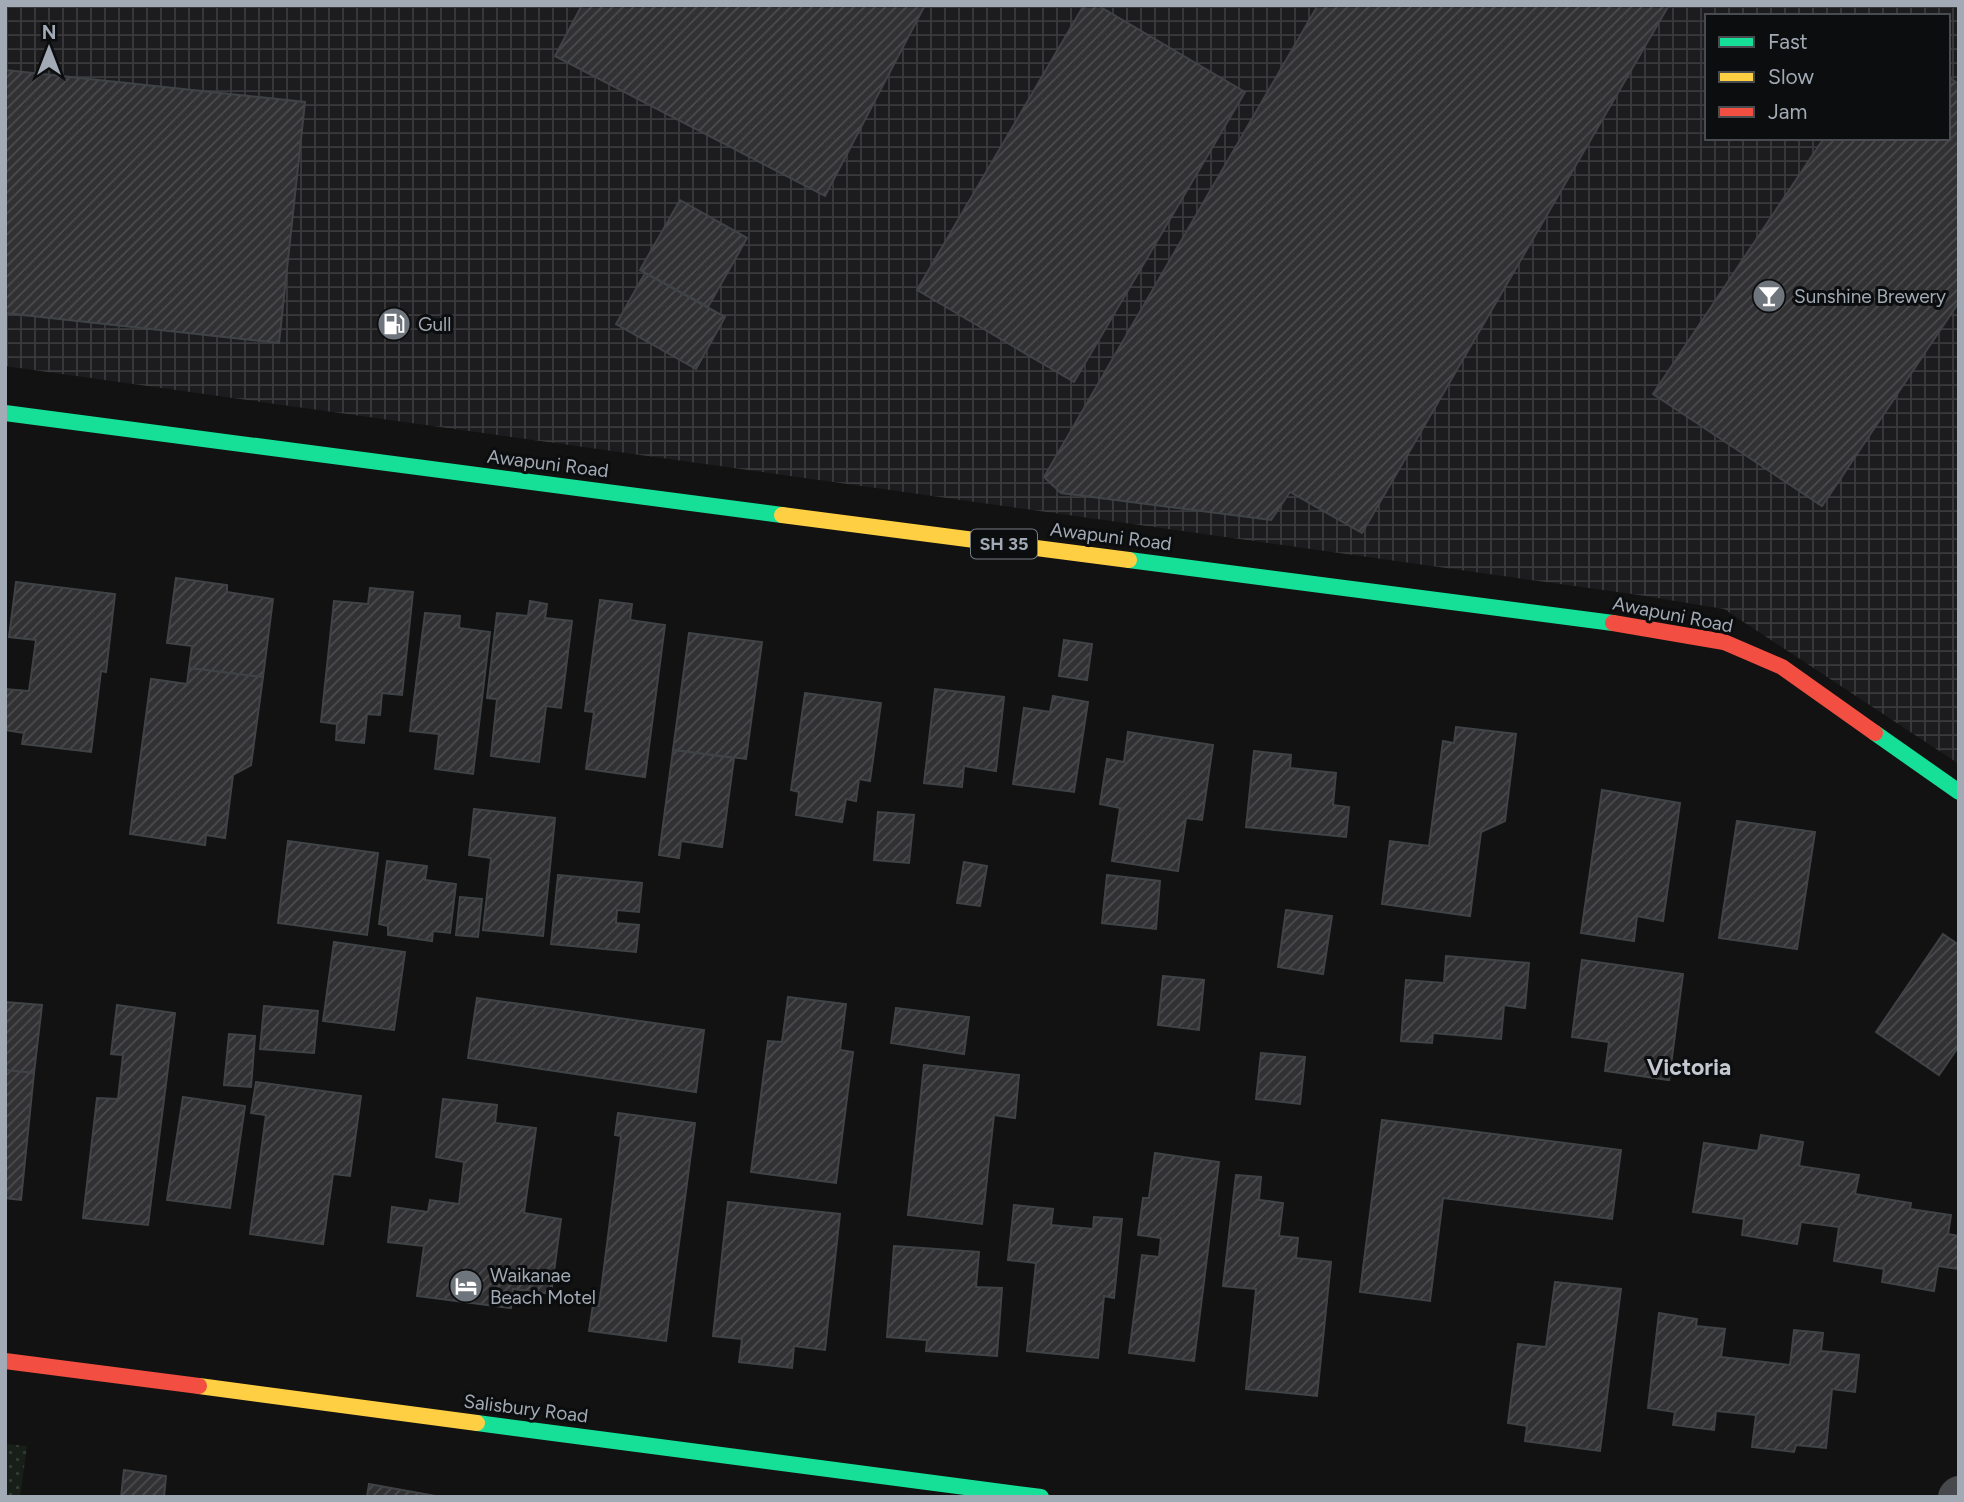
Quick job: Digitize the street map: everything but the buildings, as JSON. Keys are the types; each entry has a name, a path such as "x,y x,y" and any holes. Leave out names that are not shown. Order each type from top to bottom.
{"main road":[{"name":"Awapuni Road","path":"5,413 1643,627 1724,642 1782,667 1959,792"},
{"name":"Salisbury Road","path":"5,1361 1041,1497"}],"shaded area":[{"path":"5,5 1959,5 1959,764 1724,609 5,366"},
{"path":"5,1444 27,1446 20,1497 5,1497"}],"traffic: fast":[{"path":"5,413 782,515"},
{"path":"1129,560 1613,623"},
{"path":"1875,733 1959,792"},
{"path":"477,1423 1041,1497"}],"traffic: slow":[{"path":"782,515 1129,560"},
{"path":"199,1386 477,1423"}],"traffic: jam":[{"path":"1613,623 1724,642 1782,667 1875,733"},
{"path":"5,1361 199,1386"}],"place":[{"name":"Sunshine Brewery","path":"1769,296"},
{"name":"Gull","path":"394,324"},
{"name":"Waikanae Beach Motel","path":"466,1286"}],"district":[{"name":"Victoria","path":"1689,1067"}]}
